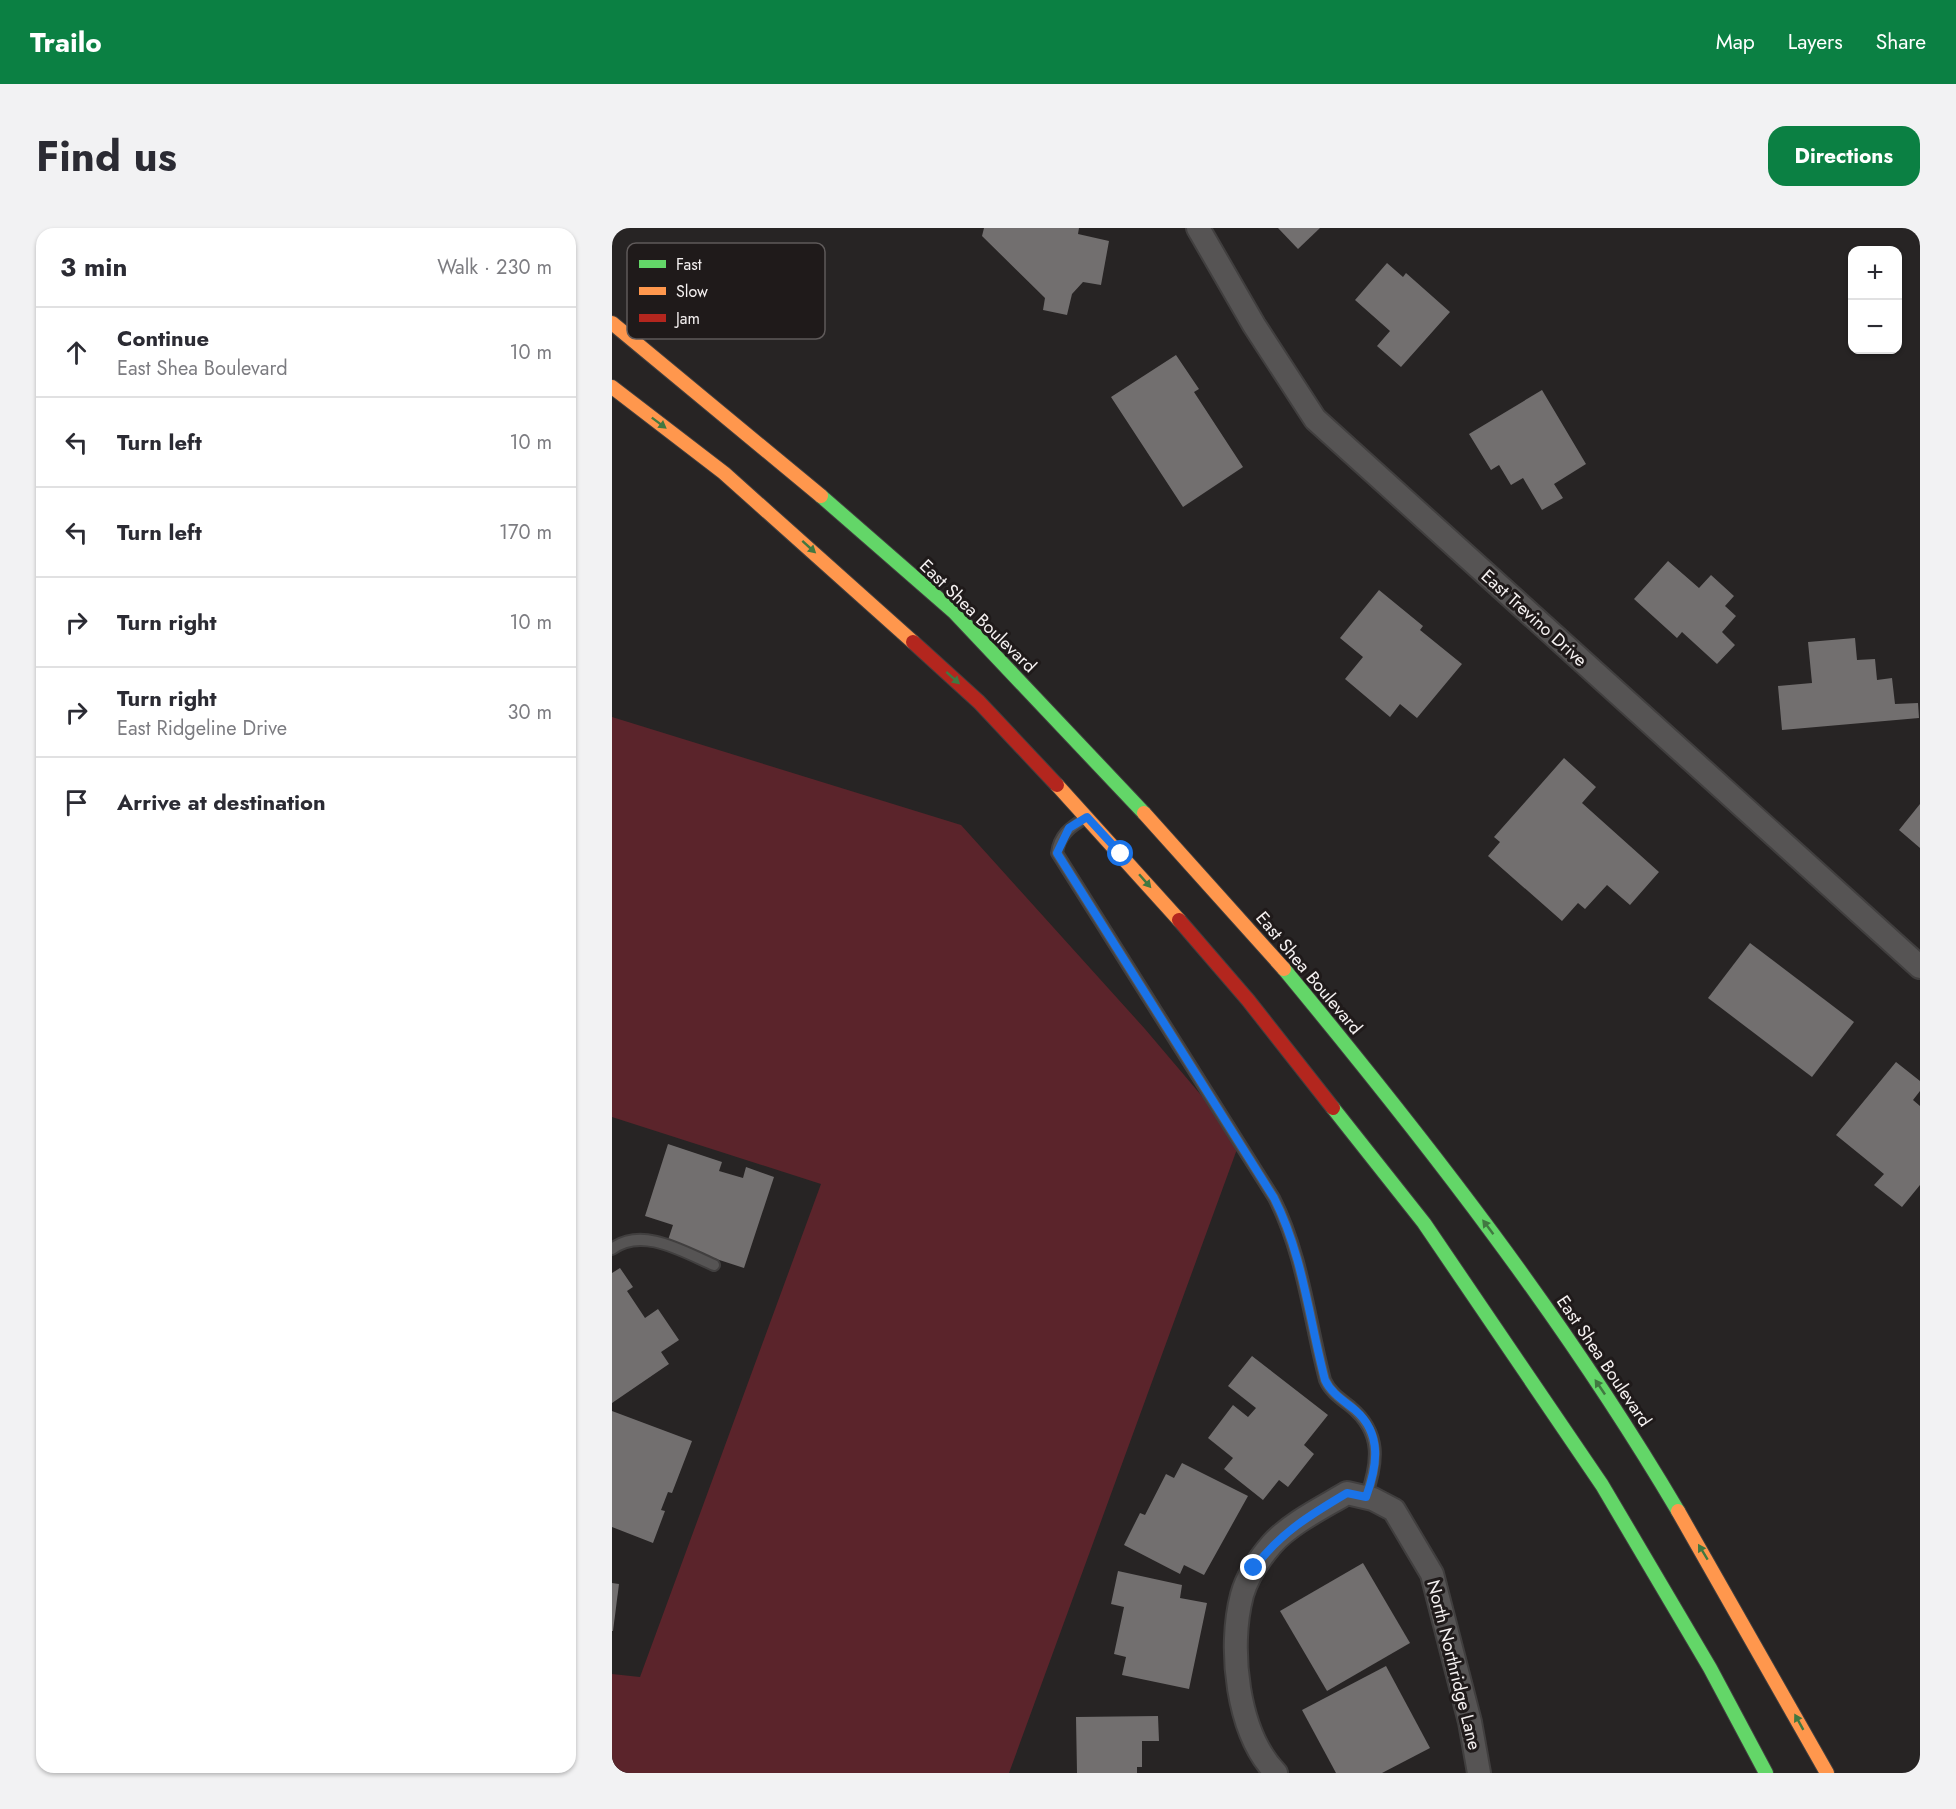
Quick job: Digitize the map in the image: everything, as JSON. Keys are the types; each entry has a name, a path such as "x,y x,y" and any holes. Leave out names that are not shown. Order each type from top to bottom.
{"main road":[{"name":"East Shea Boulevard","path":"612,323 627,335"},
{"name":"East Shea Boulevard","path":"632,339 779,460 954,612 1126,793 1272,955 1393,1101 1530,1282 1639,1445 1739,1614 1827,1773"},
{"path":"612,387 724,473 807,545 979,702 1087,817 1248,1000 1424,1223 1602,1485 1710,1668 1766,1773"}],"street":[{"name":"East Trevino Drive","path":"1198,228 1254,325 1315,419 1920,967"},
{"path":"1276,1773 1254,1738 1240,1698 1237,1622 1243,1593 1254,1568 1273,1543 1306,1518 1356,1495"},
{"name":"North Northridge Lane","path":"1356,1495 1394,1510 1432,1574 1470,1722 1479,1773"}],"lane":[{"path":"1087,817 1069,828 1057,853 1274,1198 1286,1222 1299,1260 1325,1380 1336,1395 1360,1415 1370,1431 1377,1459 1356,1495"},
{"path":"612,1249 621,1242 638,1239 662,1245 714,1265"}],"shaded area":[{"path":"612,717 961,825 1145,1029 1240,1141 1009,1773 612,1773 612,1674 640,1677 821,1184 612,1117"}],"building":[{"path":"984,228 1079,228 1078,234 1109,241 1101,285 1083,282 1072,294 1067,315 1043,310 1045,298 982,236"},
{"path":"1278,228 1320,228 1298,249"},
{"path":"1387,263 1403,277 1406,273 1450,312 1401,367 1377,346 1390,331 1355,300"},
{"path":"1176,355 1199,389 1194,392 1243,467 1183,507 1111,397"},
{"path":"1542,390 1586,464 1554,484 1563,498 1542,510 1523,478 1511,485 1499,465 1491,470 1469,434"},
{"path":"1668,561 1699,588 1711,575 1734,596 1725,606 1736,616 1722,632 1735,645 1717,664 1682,632 1677,638 1634,599"},
{"path":"1379,590 1423,626 1420,630 1462,664 1417,718 1400,704 1390,717 1345,679 1363,657 1340,638"},
{"path":"1855,638 1857,660 1875,659 1877,680 1892,678 1895,704 1918,703 1919,718 1782,730 1778,686 1812,683 1808,642"},
{"path":"1564,758 1596,787 1582,803 1659,872 1630,905 1607,885 1585,909 1578,903 1562,921 1488,856 1500,842 1494,837"},
{"path":"1920,804 1920,848 1899,830"},
{"path":"1750,943 1854,1022 1812,1077 1708,998"},
{"path":"1896,1062 1920,1081 1920,1091 1913,1100 1920,1106 1920,1185 1902,1207 1874,1185 1884,1174 1836,1135"},
{"path":"668,1144 722,1162 719,1171 743,1178 746,1167 774,1177 744,1268 667,1243 673,1225 645,1216"},
{"path":"620,1268 633,1287 627,1291 645,1318 658,1309 679,1340 661,1352 669,1364 612,1403 612,1273"},
{"path":"1252,1356 1328,1415 1304,1445 1314,1454 1288,1487 1279,1480 1263,1500 1224,1469 1233,1458 1208,1438 1233,1405 1248,1417 1256,1408 1228,1386"},
{"path":"612,1411 692,1441 672,1493 668,1492 661,1510 665,1511 653,1543 612,1527"},
{"path":"1182,1463 1248,1496 1204,1575 1184,1565 1180,1574 1124,1545 1140,1513 1145,1515 1166,1474 1174,1478"},
{"path":"1363,1563 1410,1643 1327,1691 1280,1611"},
{"path":"1118,1571 1182,1585 1180,1598 1207,1603 1189,1689 1122,1675 1126,1657 1114,1654 1124,1607 1111,1604"},
{"path":"612,1583 619,1584 613,1631 612,1631"},
{"path":"1386,1666 1430,1748 1382,1773 1336,1773 1302,1710"},
{"path":"1158,1716 1159,1741 1142,1741 1142,1767 1137,1767 1137,1773 1077,1773 1076,1717"}],"traffic: fast":[{"path":"821,496 954,612 1144,813"},
{"path":"1284,969 1390,1100 1492,1232 1588,1369 1678,1511"},
{"path":"1333,1108 1424,1223 1602,1485 1710,1668 1766,1773"}],"traffic: slow":[{"path":"612,323 627,335"},
{"path":"631,339 821,496"},
{"path":"612,387 724,473 913,642"},
{"path":"1057,785 1179,920"},
{"path":"1144,813 1284,969"},
{"path":"1678,1511 1827,1773"}],"traffic: jam":[{"path":"913,642 979,702 1057,785"},
{"path":"1179,920 1248,1000 1333,1108"}],"route":[{"path":"1121,854 1087,817 1069,828 1062,837 1057,853 1063,866 1274,1198 1286,1222 1299,1260 1325,1380 1336,1395 1360,1415 1370,1431 1377,1459 1366,1497 1347,1493 1306,1518 1273,1543 1254,1568"}]}
